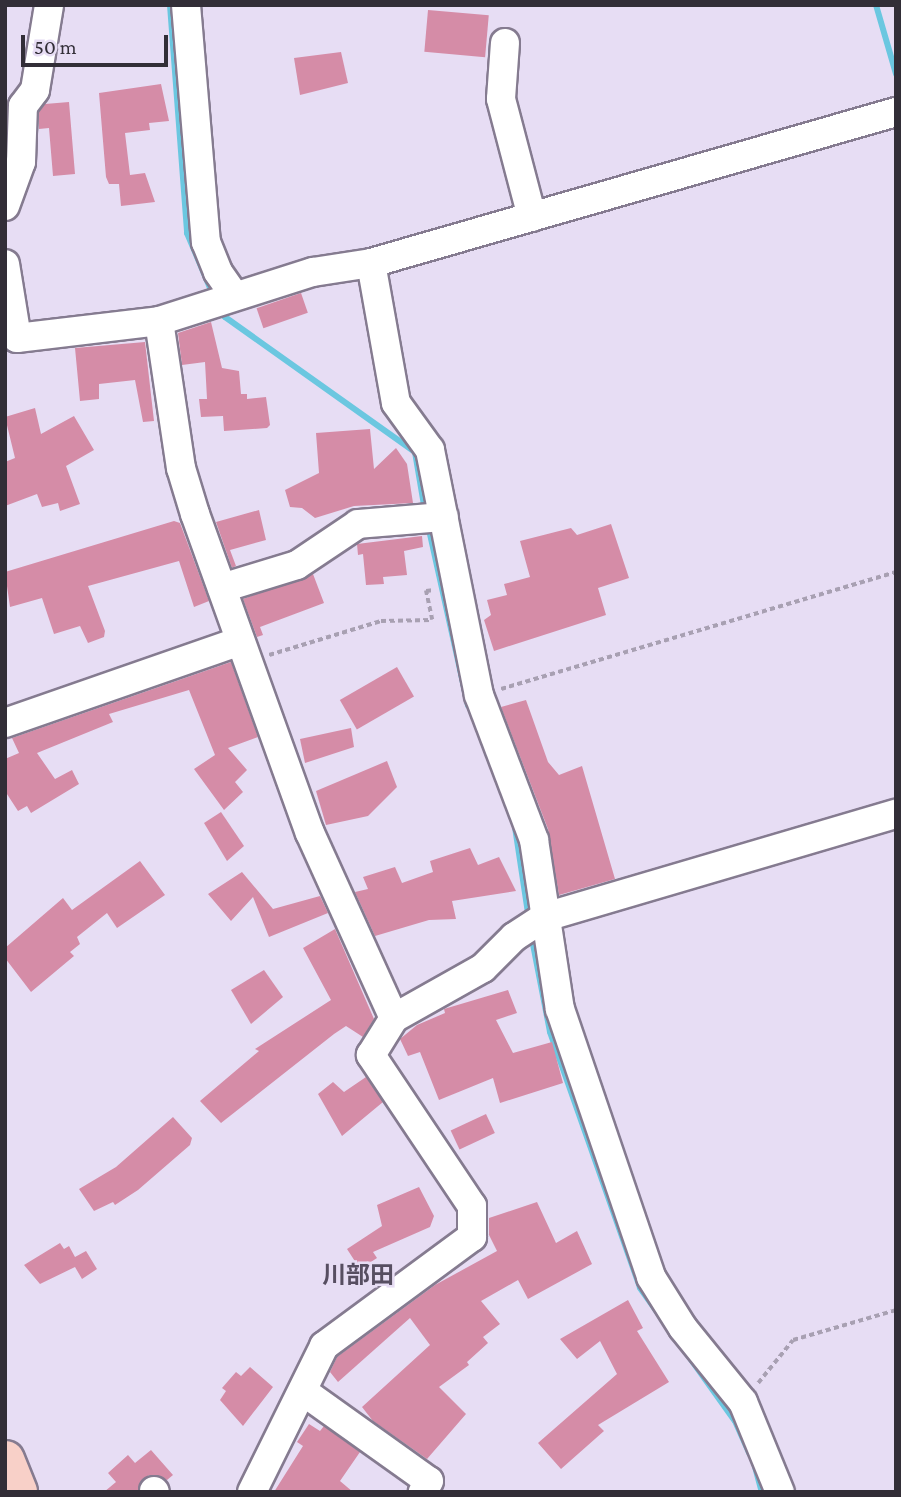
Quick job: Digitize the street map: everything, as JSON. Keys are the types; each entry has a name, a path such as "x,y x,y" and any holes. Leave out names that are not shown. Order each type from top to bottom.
{"main road":[{"path":"5,1459 18,1492"}],"street":[{"path":"5,206 21,162 23,106 35,90 48,5"},
{"path":"186,5 206,242 230,296"},
{"path":"505,43 501,99 531,217"},
{"path":"5,264 17,338 159,321 230,296 313,272 371,263 896,112"},
{"path":"371,263 396,403 430,450 432,518 479,695 534,840 560,1009 652,1277 682,1328 743,1402 780,1492"},
{"path":"159,321 181,468 310,833 394,1018"},
{"path":"222,588 297,565 358,524 432,518"},
{"path":"5,723 244,651"},
{"path":"252,1492 324,1346 472,1237 472,1206 371,1055 394,1018 483,968 514,937 545,917 896,814"},
{"path":"303,1392 429,1481 423,1492"}],"path":[{"path":"479,695 896,572"},
{"path":"244,651 381,621 432,620 426,592"},
{"path":"743,1402 793,1340 896,1310"}],"building":[{"path":"428,10 489,15 485,57 424,52"},
{"path":"341,52 348,83 300,95 294,58"},
{"path":"161,84 169,121 149,123 150,130 125,133 130,175 145,173 155,202 121,206 119,184 109,184 106,177 99,93"},
{"path":"69,102 75,174 53,176 49,128 39,129 39,112 45,104"},
{"path":"301,293 308,313 263,328 257,308"},
{"path":"211,322 222,368 239,371 241,394 247,394 247,399 266,397 270,425 267,428 224,431 223,416 201,417 199,399 207,399 205,362 182,365 178,333"},
{"path":"145,342 154,421 143,422 135,380 99,384 99,399 80,401 75,348"},
{"path":"35,408 41,434 74,416 94,450 66,466 80,504 60,511 58,503 42,507 37,494 5,506 5,462 15,458 5,417"},
{"path":"370,429 374,469 396,448 407,464 413,503 354,506 315,518 302,508 290,507 285,490 319,473 316,433"},
{"path":"259,510 266,540 230,550 236,566 232,568 216,522"},
{"path":"174,521 180,523 209,601 194,607 179,561 88,586 105,631 104,637 88,643 80,626 54,634 42,598 10,607 5,572"},
{"path":"611,524 629,578 598,588 606,615 494,651 484,620 491,615 487,600 507,595 504,584 530,577 520,541 571,528 577,535"},
{"path":"422,536 423,547 404,551 407,575 383,577 384,584 366,585 363,554 358,555 357,544"},
{"path":"313,574 324,603 260,627 263,635 257,637 243,599"},
{"path":"231,662 258,737 228,748 247,770 235,782 243,792 224,810 194,769 215,755 189,690 109,714 113,722 37,753 55,779 72,770 79,784 31,813 27,806 18,811 5,791 5,759 19,753 12,738"},
{"path":"397,667 414,696 357,729 340,700"},
{"path":"526,700 548,762 559,775 582,766 615,879 559,895 548,829 501,707"},
{"path":"351,728 354,747 305,763 300,739"},
{"path":"387,761 397,787 368,816 326,825 316,791"},
{"path":"221,812 244,846 227,861 204,823"},
{"path":"470,848 478,865 499,857 516,891 452,901 456,919 429,920 375,936 355,892 368,889 363,877 395,867 402,883 433,872 430,861"},
{"path":"140,861 165,895 117,928 107,913 77,937 80,944 70,952 74,956 31,992 5,958 5,948 63,898 72,910"},
{"path":"242,872 273,909 320,896 328,913 269,937 253,897 231,921 208,894"},
{"path":"335,929 374,1019 363,1037 346,1026 334,1034 221,1123 200,1101 259,1051 255,1049 331,1000 303,948"},
{"path":"264,970 283,997 251,1024 231,990"},
{"path":"508,990 517,1013 496,1020 513,1053 552,1042 563,1083 500,1103 493,1078 439,1100 420,1052 408,1056 400,1039 417,1025 445,1013 444,1009"},
{"path":"366,1077 383,1102 342,1136 318,1094 333,1082 344,1092"},
{"path":"486,1114 495,1133 460,1150 451,1130"},
{"path":"173,1117 192,1138 190,1145 138,1190 115,1205 113,1202 94,1211 79,1189 116,1167"},
{"path":"419,1187 434,1216 430,1227 373,1252 377,1258 360,1269 347,1249 382,1226 377,1205"},
{"path":"537,1202 556,1243 577,1231 592,1264 528,1299 518,1280 481,1301 500,1324 483,1337 488,1343 467,1362 469,1365 439,1387 466,1414 427,1459 373,1421 362,1407 430,1345 410,1318 338,1382 330,1372 337,1357 435,1285 497,1251 489,1235 489,1218"},
{"path":"60,1243 64,1249 69,1246 75,1257 86,1251 97,1269 82,1279 75,1267 40,1284 24,1265"},
{"path":"628,1300 643,1328 637,1331 669,1382 598,1425 604,1431 561,1469 538,1443 617,1374 600,1341 577,1359 560,1339"},
{"path":"250,1367 273,1387 243,1426 220,1400 226,1391 222,1388 236,1372 241,1376"},
{"path":"309,1424 320,1431 324,1426 360,1452 340,1481 353,1492 274,1492 303,1446 297,1442"},
{"path":"151,1450 173,1475 167,1480 149,1475 138,1492 104,1492 116,1482 108,1473 128,1455 135,1463"}],"waterway":[{"path":"170,5 187,233 213,295"},
{"path":"876,5 896,74"},
{"path":"220,307 225,317 415,452 425,511"},
{"path":"428,525 468,706"},
{"path":"515,827 529,920"},
{"path":"531,934 550,1032 640,1288 735,1421 749,1453"},
{"path":"754,1463 762,1492"}],"district":[{"name":"川部田","path":"358,1275"}]}
